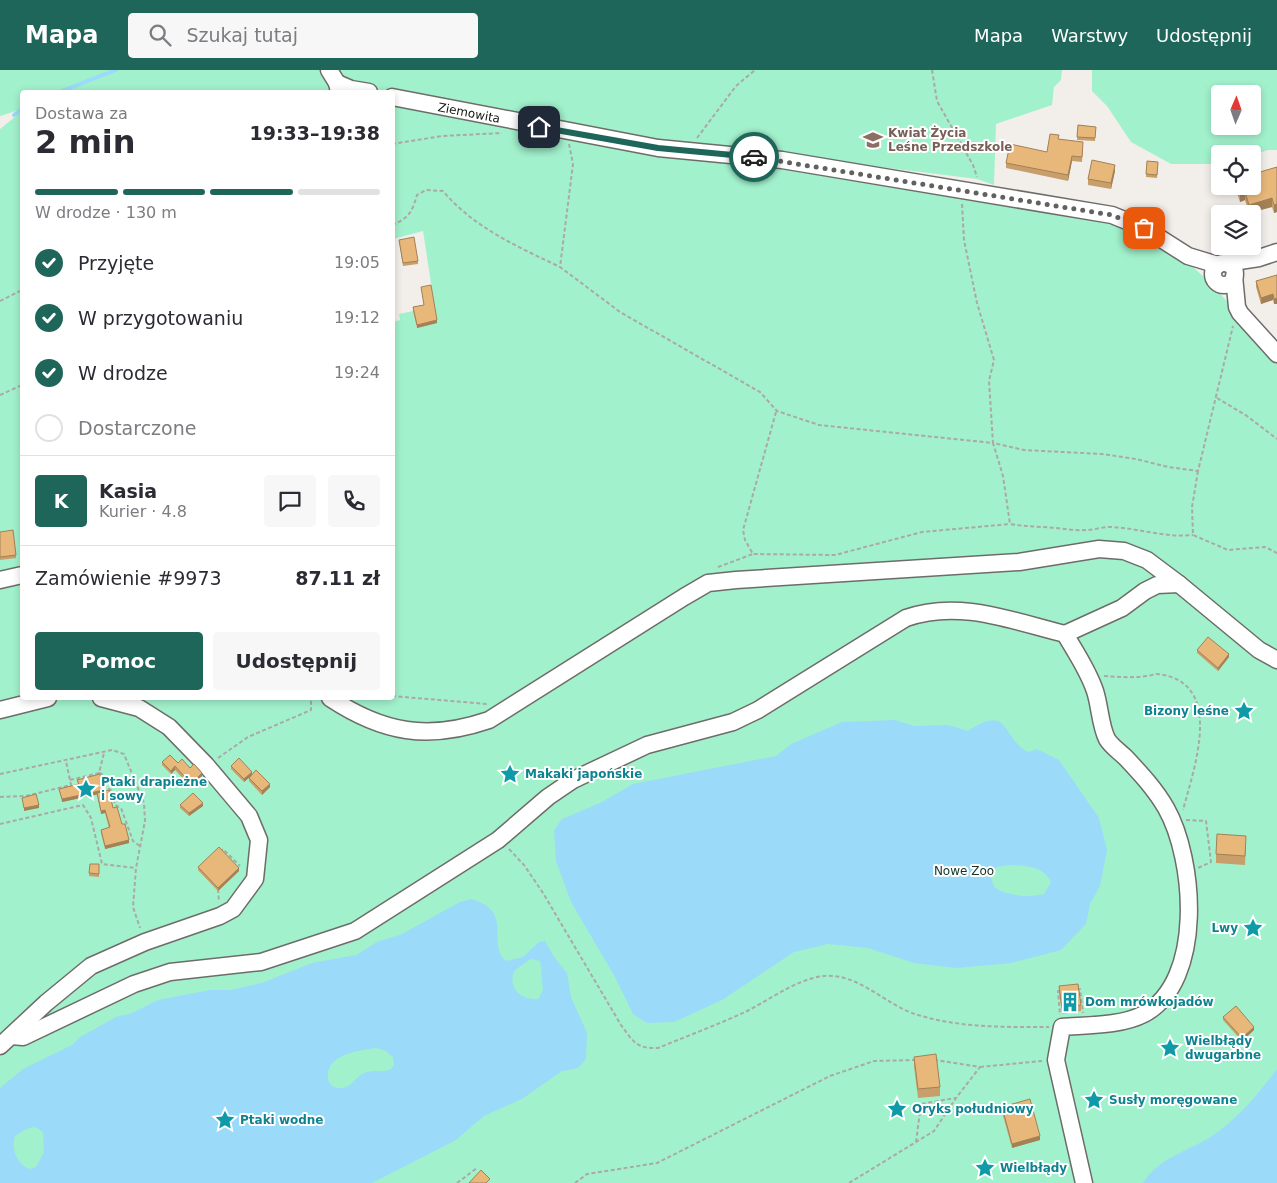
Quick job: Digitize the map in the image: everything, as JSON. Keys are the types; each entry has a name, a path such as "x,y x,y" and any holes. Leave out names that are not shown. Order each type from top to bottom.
{"street":[{"path":"335,82 357,90"},
{"name":"Ziemowita","path":"395,98 566,132 688,151 782,160 1112,215 1144,228 1188,256 1224,273"},
{"path":"1277,252 1224,273 1230,302 1237,307 1277,354"},
{"path":"333,700 365,719 393,728 418,732 443,732 466,728 489,720 708,583 1019,562 1099,548 1124,551 1147,560 1259,650 1277,660"},
{"path":"1145,590 1149,576 1147,560"},
{"path":"0,580 20,575"},
{"path":"5,1041 23,1037 134,984 170,972 261,962 356,931 498,840 548,797 573,780 647,745 733,722 758,710 912,616 944,609 972,611 1065,634 1122,608 1145,590 1157,585 1179,584"},
{"path":"1065,634 1096,692 1107,739 1152,785 1176,819 1189,898 1189,935 1183,959 1171,988 1158,1004 1144,1014 1126,1020 1062,1027 1056,1060 1084,1183"},
{"path":"0,710 40,700"},
{"path":"5,1041 91,966 145,942 220,916 233,909 252,885 259,840 249,816 169,727 139,708 109,700"}],"path":[{"path":"688,151 736,86 755,70"},
{"path":"932,70 937,101 972,165 982,192"},
{"path":"560,267 573,164 566,132"},
{"path":"395,144 442,136 507,133"},
{"path":"395,225 406,220 413,210 417,195 426,190 443,191 456,206 506,241 560,267 620,312 760,392 777,411 819,425 993,443 1024,450 1102,454 1198,471"},
{"path":"963,190 964,240 977,303 994,360 989,381 993,443 1003,476 1010,524"},
{"path":"0,301 20,291"},
{"path":"1193,534 1192,507 1198,471 1217,398 1237,307"},
{"path":"0,396 20,386"},
{"path":"1217,398 1247,416 1277,439"},
{"path":"753,554 745,540 743,530 777,411"},
{"path":"715,568 753,554 835,555 922,532 1010,524 1028,528 1040,526 1069,531 1107,527 1137,530 1161,536 1193,534 1228,550 1265,547 1277,553"},
{"path":"1088,675 1127,677 1157,674 1188,686 1194,693 1198,702 1200,736 1176,819 1206,821 1211,862 1185,874"},
{"path":"395,696 490,704"},
{"path":"206,766 248,736 311,710 311,700"},
{"path":"0,774 112,750 124,754 144,803 145,821 136,868 133,907 145,942"},
{"path":"99,773 104,752"},
{"path":"0,797 26,796 72,785 66,760"},
{"path":"70,780 99,773"},
{"path":"99,773 102,774 105,786 112,791 115,805 121,808 133,841 140,846"},
{"path":"0,824 84,805 91,818 102,864 136,868"},
{"path":"498,840 524,866 621,1025 634,1042 644,1049 658,1048 746,1012 805,981 825,976 847,979 915,1015 950,1023 986,1027 1062,1027 1058,992 1065,991"},
{"path":"216,856 223,849 240,866 234,871"},
{"path":"218,887 220,916"},
{"path":"1072,990 1080,989 1084,1025"},
{"path":"575,1183 588,1174 657,1163 830,1076 874,1061 919,1060"},
{"path":"928,1060 980,1067 1056,1060"},
{"path":"849,1183 934,1131 980,1067"},
{"path":"916,1142 921,1104 956,1098"},
{"path":"456,1183 477,1168"}],"green space":[{"name":"Nowe Zoo","path":"0,70 324,70 348,90 20,90 20,700 395,700 395,321 400,320 399,314 413,311 417,328 437,323 423,231 395,238 395,102 1110,219 1167,248 1189,264 1229,303 1277,361 1277,1183 0,1183 0,129 16,116 16,111 0,116"},
{"path":"339,70 1062,70 1061,80 1054,87 1052,105 996,124 994,185 977,179 574,129 395,93 395,90 381,90 361,86 343,79"},
{"path":"1092,70 1277,70 1277,150 1261,152 1261,145 1211,145 1211,164 1171,164 1131,142 1107,106 1092,91"}],"water":[{"path":"895,720 914,726 948,725 968,731 991,720 999,721 1020,746 1028,752 1037,749 1059,760 1099,818 1107,850 1100,886 1090,904 1086,924 1061,950 1011,963 957,968 914,963 868,948 828,944 794,952 722,1000 674,1022 647,1023 633,1014 615,977 571,902 556,861 554,830 562,819 602,802 633,784 776,756 791,744 842,722","holes":["1011,865 1034,868 1044,873 1051,882 1044,894 1032,896 1018,895 994,887 991,877 996,867"]},
{"path":"471,899 484,904 492,911 498,928 498,946 506,961 523,957 539,942 545,941 554,957 567,973 571,997 587,1033 586,1059 578,1068 562,1071 522,1099 484,1116 456,1140 372,1183 0,1183 0,1088 23,1069 72,1045 80,1037 116,1017 132,1013 158,1000 210,990 230,990 262,983 312,963 356,955 377,942 402,934 460,902","holes":["530,959 540,961 543,990 538,999 521,995 514,988 514,971","376,1048 386,1051 393,1057 394,1065 390,1070 367,1072 359,1076 347,1087 336,1087 329,1082 329,1070 337,1059 353,1052","35,1127 43,1132 44,1152 36,1167 29,1169 21,1163 14,1151 15,1136 26,1129"]},
{"path":"1277,1069 1277,1183 1143,1183 1149,1174 1165,1161 1212,1136 1231,1122"}],"building":[{"path":"1078,125 1096,127 1095,138 1077,137"},
{"path":"1050,134 1059,135 1058,139 1083,142 1082,157 1072,156 1068,175 1006,163 1010,144 1047,152"},
{"path":"1092,160 1115,165 1111,183 1088,179"},
{"path":"1147,161 1158,162 1157,175 1146,174"},
{"path":"1277,167 1277,204 1274,205 1272,198 1249,205 1246,195 1261,195 1261,172"},
{"path":"414,237 418,261 403,263 399,240"},
{"path":"1277,275 1277,298 1274,299 1273,294 1261,298 1256,281"},
{"path":"431,285 437,320 417,325 413,307 424,305 421,287"},
{"path":"13,530 16,555 0,557 0,532"},
{"path":"1208,637 1229,654 1218,668 1197,650"},
{"path":"170,755 178,763 182,759 190,768 194,764 202,773 191,784 175,766 171,771 162,762"},
{"path":"239,758 252,772 244,779 231,766"},
{"path":"256,770 270,784 262,791 249,778"},
{"path":"100,774 104,790 62,799 59,789 79,784 77,780"},
{"path":"109,790 113,808 117,807 122,824 125,824 129,840 105,846 101,830 110,827 105,810 101,811 97,793"},
{"path":"193,793 203,803 189,813 180,805"},
{"path":"36,794 39,805 24,808 22,798"},
{"path":"1217,834 1246,836 1245,856 1216,854"},
{"path":"219,847 239,868 218,888 198,867"},
{"path":"90,864 99,864 99,874 89,873"},
{"name":"Dom mrówkojadów","path":"1078,984 1081,1005 1062,1008 1059,986"},
{"path":"1236,1006 1254,1027 1242,1038 1223,1017"},
{"path":"936,1054 940,1087 918,1089 914,1057"},
{"path":"1030,1099 1040,1136 1012,1144 1002,1107"},
{"path":"481,1170 490,1179 486,1183 469,1183"}],"waterway":[{"path":"64,90 116,70"},
{"path":"14,115 20,110"}],"way so far":[{"path":"754,157 982,192 1112,215 1144,228"}],"place":[{"name":"Kwiat Życia Leśne Przedszkole","path":"873,140"},
{"name":"Bizony leśne","path":"1244,711"},
{"name":"Makaki japońskie","path":"510,774"},
{"name":"Ptaki drapieżne i sowy","path":"86,789"},
{"name":"Lwy","path":"1253,928"},
{"name":"Dom mrówkojadów","path":"1070,1002"},
{"name":"Wielbłądy dwugarbne","path":"1170,1048"},
{"name":"Susły moręgowane","path":"1094,1100"},
{"name":"Oryks południowy","path":"897,1109"},
{"name":"Ptaki wodne","path":"225,1120"},
{"name":"Wielbłądy","path":"985,1168"}],"route":[{"path":"539,127 658,148 754,157"}]}
